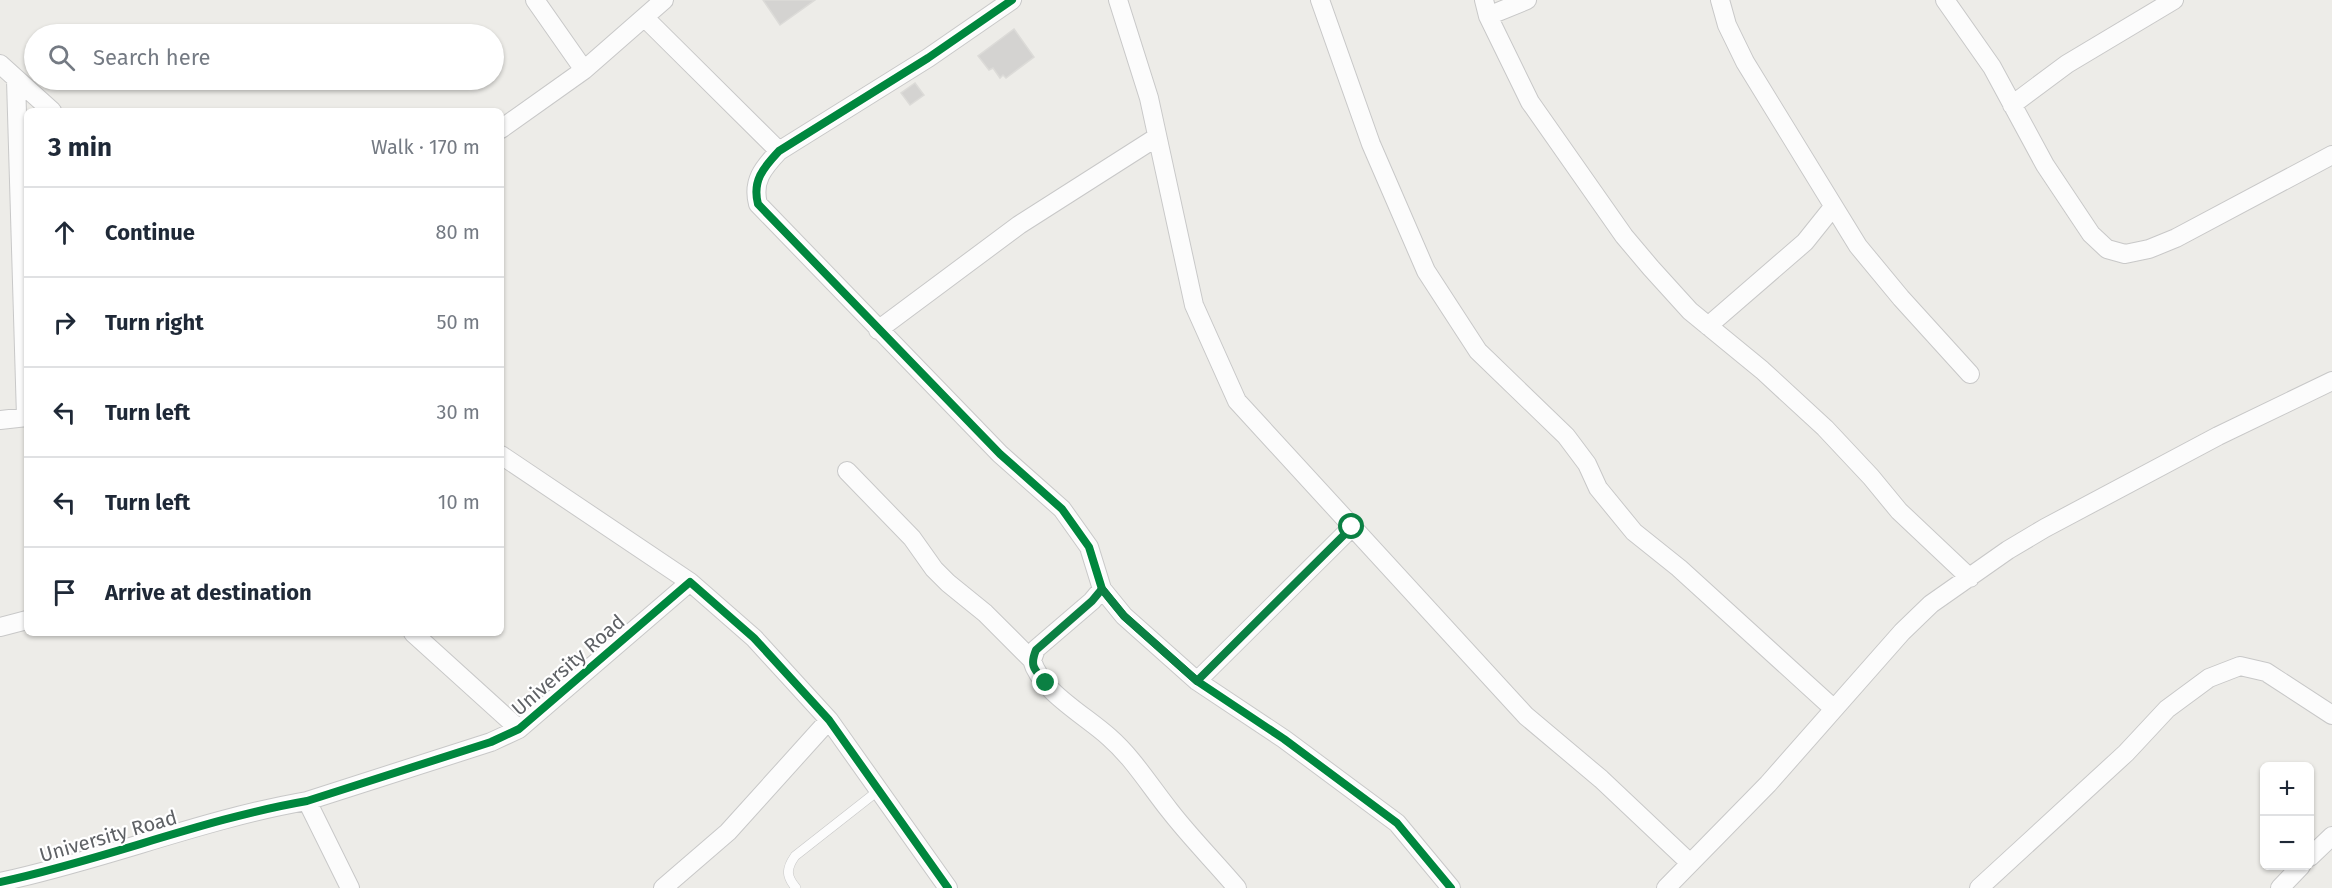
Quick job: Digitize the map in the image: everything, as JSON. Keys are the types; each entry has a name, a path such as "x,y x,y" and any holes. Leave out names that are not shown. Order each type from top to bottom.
{"street":[{"path":"535,0 584,70"},
{"path":"504,127 584,70 664,0"},
{"path":"1012,0 928,58 779,151 757,179 755,193 758,204 1000,454 1062,509 1089,547 1102,589 1124,616 1197,681 1284,739 1396,823 1451,888"},
{"path":"1118,0 1149,98 1194,305 1237,400 1526,716 1601,779 1690,863"},
{"path":"1320,0 1371,144 1426,272 1478,351 1566,436 1587,464 1598,488 1634,532 1679,568 1834,709"},
{"path":"1527,0 1486,8 1530,102 1624,236 1690,311 1762,370 1825,428 1899,511 1970,578"},
{"path":"1719,0 1727,25 1745,62 1858,246 1901,298 1970,374"},
{"path":"1945,0 1992,67 2045,165 2091,234 2107,249 2125,254 2149,249 2176,238 2332,156"},
{"path":"2012,105 2067,63 2174,0"},
{"path":"645,18 779,151"},
{"path":"0,64 24,87"},
{"path":"16,80 24,350"},
{"path":"28,90 49,108"},
{"path":"878,330 1019,225 1157,137"},
{"path":"1708,326 1798,248 1833,207"},
{"path":"1666,888 1768,784 1902,632 1931,604 2007,550 2044,528 2218,436 2332,381"},
{"path":"0,420 24,417"},
{"path":"504,457 690,582 754,638 830,720 948,888"},
{"path":"847,471 912,538 934,569 985,613 1032,660"},
{"path":"1197,681 1352,527"},
{"name":"University Road","path":"0,882 45,880 185,831 281,805 307,801 448,757 519,729 690,582"},
{"path":"1102,589 1092,601 1036,650 1032,660 1034,670 1076,711 1109,737 1138,768 1171,812 1237,888"},
{"path":"0,627 24,621"},
{"path":"416,636 519,729"},
{"path":"1979,888 2126,753 2167,709 2209,678 2240,666 2266,672 2332,715"},
{"path":"663,888 728,832 830,720"},
{"path":"307,801 350,888"},
{"path":"2314,853 2332,836"},
{"path":"2280,888 2297,870"}],"lane":[{"path":"796,888 788,878 788,867 795,856 879,789"}],"building":[{"path":"763,0 815,0 780,25"},
{"path":"1014,29 1034,57 1006,78 1003,75 1000,78 993,68 989,70 978,56"},
{"path":"915,83 924,95 910,105 901,93"}],"cycle path":[{"path":"1012,0 928,58 779,151 760,175 756,188 758,204 1000,454 1062,509 1089,547 1102,589 1124,616 1197,681 1284,739 1397,823 1451,888"},
{"path":"0,882 77,863 230,818 307,801 491,742 519,729 690,582 754,638 829,720 948,888"}],"route":[{"path":"1046,683 1034,670 1032,660 1036,650 1092,601 1102,589 1124,616 1197,681 1352,527"}]}
